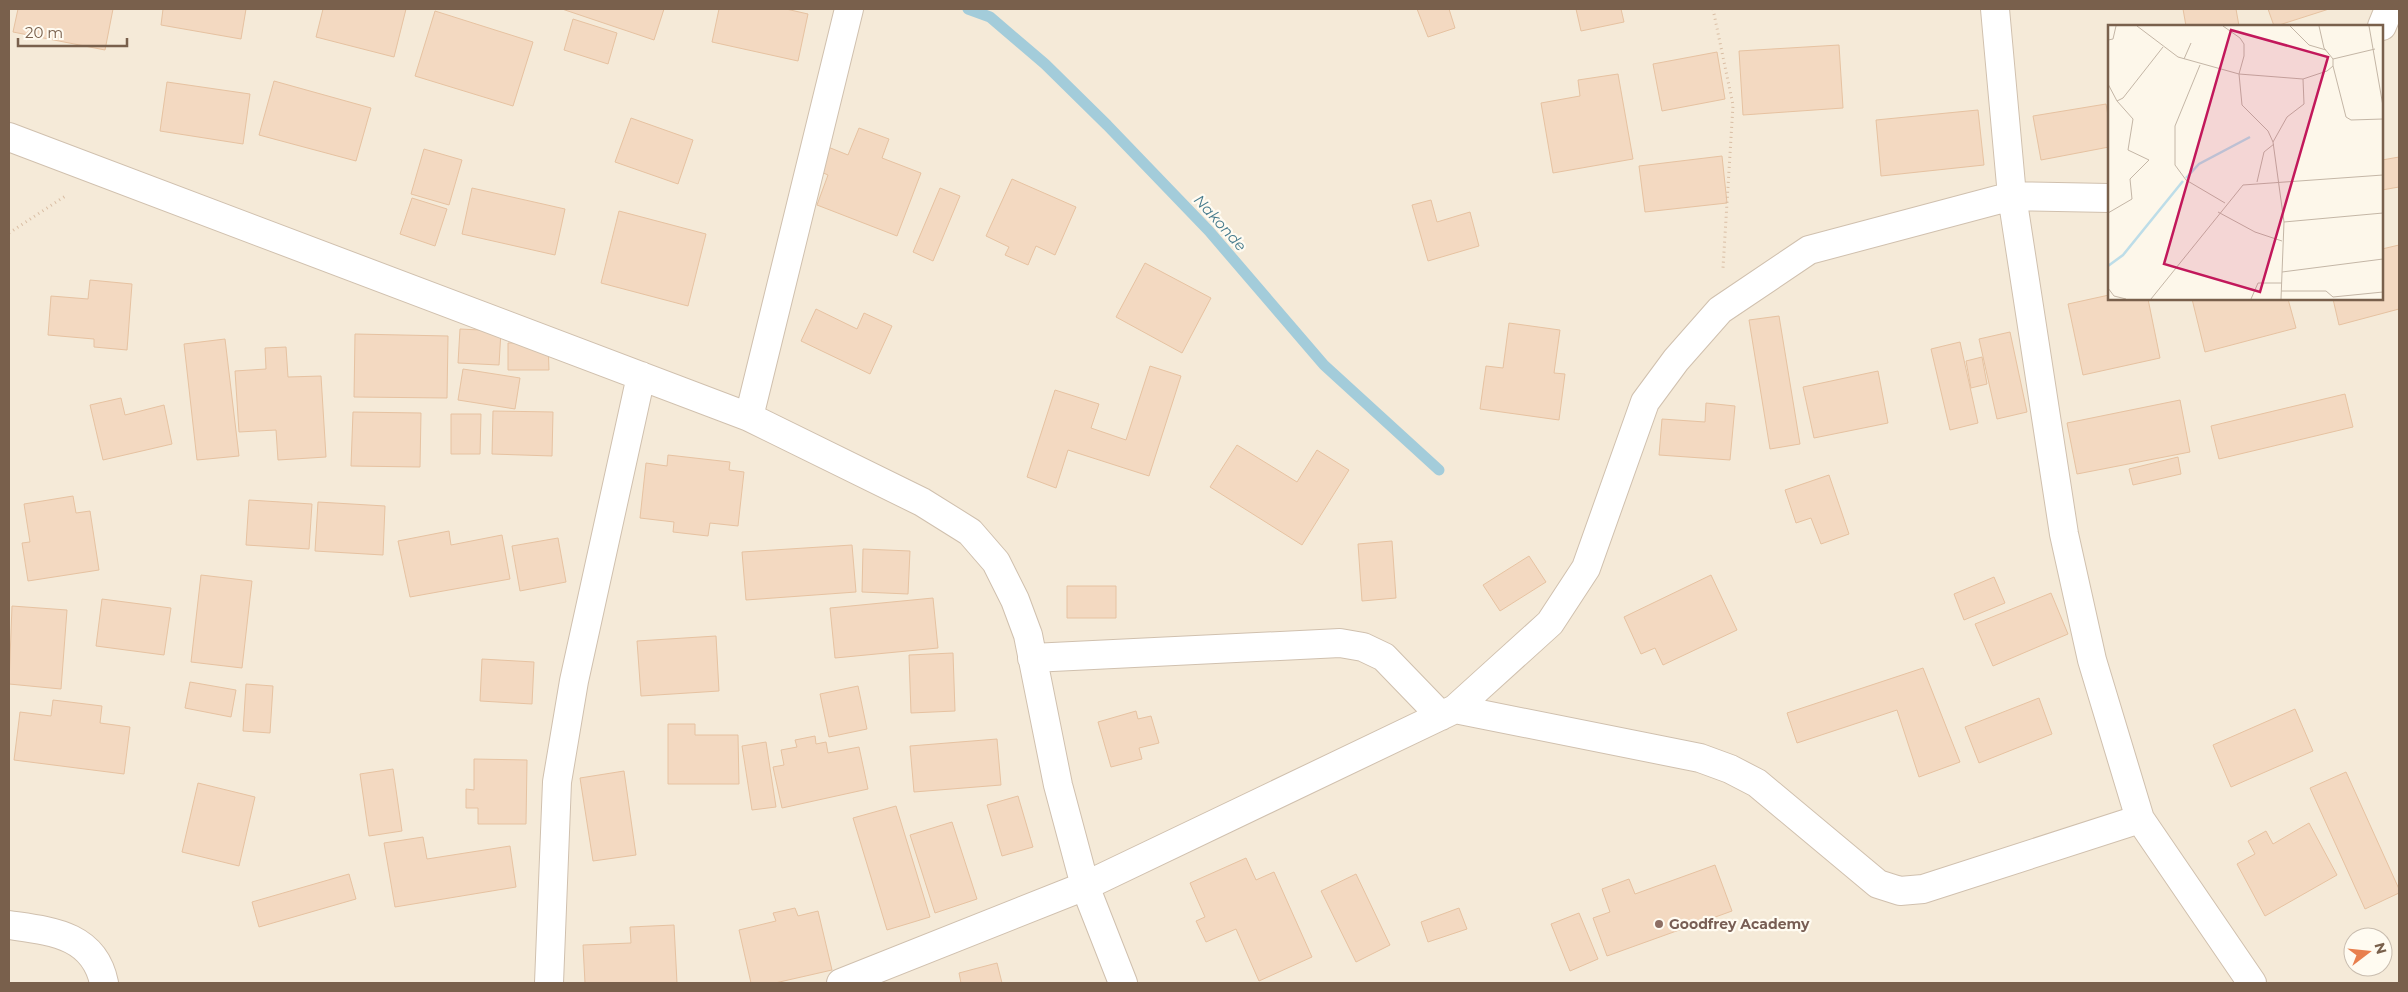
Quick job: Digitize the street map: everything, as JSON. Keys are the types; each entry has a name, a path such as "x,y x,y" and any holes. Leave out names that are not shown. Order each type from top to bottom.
{"street":[{"path":"750,417 849,9"},
{"path":"1995,9 2012,196 2064,534 2092,660 2140,818 2252,983"},
{"path":"2382,25 2390,9"},
{"path":"9,137 104,171 750,417 922,502 970,532 996,562 1012,593 1028,634 1058,785 1085,886 1123,983"},
{"path":"841,983 1085,886 1448,712 1550,624 1586,568 1645,402 1676,360 1720,310 1809,250 2012,196 2108,198"},
{"path":"549,983 558,782 574,681 641,376"},
{"path":"1032,658 1340,643 1363,647 1384,657 1448,712 1700,758 1730,769 1757,783 1878,884 1900,891 1923,889 2140,818"},
{"path":"9,926 55,932 78,942 101,968 104,983"}],"path":[{"path":"1713,9 1733,105 1720,310"},
{"path":"9,233 104,171"}],"shaded area":[{"path":"9,9 2399,9 2399,983 9,983"}],"building":[{"path":"18,9 113,9 105,50 13,32"},
{"path":"163,9 246,9 241,39 161,25"},
{"path":"323,9 406,9 394,57 316,37"},
{"path":"562,9 664,9 654,40"},
{"path":"719,9 786,9 808,14 798,61 712,42"},
{"path":"1417,9 1449,9 1455,28 1428,37"},
{"path":"1576,9 1621,9 1624,22 1581,31"},
{"path":"2183,9 2236,9 2239,25 2186,25"},
{"path":"2268,9 2329,9 2279,25 2274,25"},
{"path":"435,11 533,42 513,106 415,76"},
{"path":"573,19 617,33 608,64 564,50"},
{"path":"1839,45 1843,108 1743,115 1739,51"},
{"path":"1717,52 1725,99 1662,111 1653,64"},
{"path":"1618,74 1633,159 1553,173 1541,103 1580,96 1578,80"},
{"path":"274,81 371,108 356,161 259,135"},
{"path":"167,82 250,94 243,144 160,131"},
{"path":"2106,104 2108,147 2041,160 2033,116"},
{"path":"1978,110 1984,165 1881,176 1876,120"},
{"path":"631,118 693,140 678,184 615,162"},
{"path":"859,128 889,139 882,158 921,173 897,236 817,205 828,175 819,171 828,147 848,155"},
{"path":"424,149 462,160 449,205 411,194"},
{"path":"1722,156 1727,203 1645,212 1639,166"},
{"path":"2399,157 2399,187 2383,190 2383,160"},
{"path":"1012,179 1076,207 1055,255 1036,246 1028,265 1005,255 1009,247 986,236"},
{"path":"472,188 565,209 555,255 462,234"},
{"path":"940,188 960,196 933,261 913,252"},
{"path":"412,198 447,209 435,246 400,234"},
{"path":"1431,200 1437,222 1470,212 1479,246 1428,261 1412,205"},
{"path":"619,211 706,234 688,306 601,283"},
{"path":"2399,245 2399,309 2339,325 2333,300 2383,300 2383,249"},
{"path":"1145,263 1211,298 1182,353 1116,317"},
{"path":"90,280 132,284 127,350 94,347 94,339 48,335 51,296 88,299"},
{"path":"2108,295 2108,300 2148,300 2160,358 2083,375 2068,304"},
{"path":"2192,300 2288,300 2296,328 2205,352"},
{"path":"816,309 857,329 864,313 892,326 870,374 801,341"},
{"path":"1779,316 1800,444 1770,449 1749,320"},
{"path":"1509,323 1560,330 1554,373 1565,374 1559,420 1480,409 1486,366 1503,368"},
{"path":"460,329 501,331 499,365 458,363"},
{"path":"2010,332 2027,412 1997,419 1979,339"},
{"path":"355,334 448,336 447,398 354,397"},
{"path":"225,339 239,456 197,460 184,344"},
{"path":"548,342 549,370 508,370 508,343"},
{"path":"1960,342 1978,423 1950,430 1931,349"},
{"path":"286,347 288,377 321,376 326,457 278,460 276,430 239,432 235,371 266,369 265,348"},
{"path":"1982,357 1987,384 1971,388 1966,361"},
{"path":"1150,366 1181,376 1149,476 1068,450 1056,488 1027,477 1055,390 1099,404 1091,428 1126,440"},
{"path":"463,369 520,378 515,409 458,400"},
{"path":"1878,371 1888,423 1814,438 1803,387"},
{"path":"2345,394 2353,427 2219,459 2211,426"},
{"path":"121,398 125,415 164,405 172,444 103,460 90,405"},
{"path":"2180,400 2190,452 2077,474 2067,423"},
{"path":"1706,403 1735,406 1730,460 1659,455 1662,419 1705,422"},
{"path":"493,411 553,412 552,456 492,454"},
{"path":"353,412 421,413 420,467 351,466"},
{"path":"451,414 481,414 480,454 451,454"},
{"path":"1237,445 1297,482 1317,450 1349,470 1302,545 1210,487"},
{"path":"668,455 730,462 729,470 744,472 738,526 710,523 708,536 673,532 674,522 640,518 646,463 667,466"},
{"path":"2178,457 2181,474 2133,485 2129,469"},
{"path":"1829,475 1849,534 1821,544 1811,518 1796,523 1785,490"},
{"path":"73,496 76,513 90,511 99,570 28,581 22,543 30,542 24,504"},
{"path":"249,500 312,504 309,549 246,545"},
{"path":"318,502 385,506 383,555 315,551"},
{"path":"449,531 451,545 502,535 510,579 410,597 398,541"},
{"path":"558,538 566,582 520,591 512,546"},
{"path":"1392,541 1396,598 1362,601 1358,544"},
{"path":"852,545 856,592 746,600 742,552"},
{"path":"863,549 910,551 908,594 862,592"},
{"path":"1529,556 1546,582 1500,611 1483,585"},
{"path":"201,575 252,581 242,668 191,662"},
{"path":"1711,575 1737,630 1663,665 1655,648 1641,654 1624,617"},
{"path":"1994,577 2005,603 1964,620 1954,594"},
{"path":"1067,586 1116,586 1116,618 1067,618"},
{"path":"2051,593 2068,634 1993,666 1975,624"},
{"path":"933,598 938,648 835,658 830,608"},
{"path":"102,599 171,608 164,655 96,646"},
{"path":"12,606 67,610 61,689 9,684"},
{"path":"716,636 719,691 641,696 637,641"},
{"path":"953,653 955,711 911,713 909,655"},
{"path":"482,659 534,662 532,704 480,701"},
{"path":"1923,668 1960,762 1919,777 1897,710 1797,743 1787,713"},
{"path":"190,682 236,690 231,717 185,708"},
{"path":"246,684 273,686 270,733 243,731"},
{"path":"858,686 867,729 829,737 820,694"},
{"path":"2039,698 2052,734 1979,763 1965,727"},
{"path":"53,700 102,706 100,723 130,727 124,774 14,760 20,712 51,716"},
{"path":"2295,709 2313,751 2231,787 2213,745"},
{"path":"1136,711 1138,719 1151,716 1159,743 1139,748 1142,759 1111,767 1098,722"},
{"path":"668,724 695,724 695,735 738,735 739,784 668,784"},
{"path":"815,736 816,744 826,742 828,753 859,747 868,789 782,808 773,767 784,765 781,750 797,747 795,740"},
{"path":"997,739 1001,785 914,792 910,746"},
{"path":"766,742 776,807 752,810 742,746"},
{"path":"474,759 527,760 526,824 478,824 478,808 466,808 466,789 474,790"},
{"path":"393,769 402,831 369,836 360,774"},
{"path":"624,771 636,855 593,861 580,778"},
{"path":"2346,772 2399,889 2399,893 2365,909 2310,788"},
{"path":"198,783 255,797 239,866 182,852"},
{"path":"1018,796 1033,847 1002,856 987,805"},
{"path":"896,806 930,917 887,930 853,818"},
{"path":"952,822 977,899 935,913 910,835"},
{"path":"2309,823 2337,875 2265,916 2237,864 2255,854 2248,841 2266,831 2273,844"},
{"path":"423,837 427,859 510,846 516,887 395,907 384,843"},
{"path":"1246,858 1256,880 1274,872 1312,957 1259,981 1236,929 1206,942 1196,921 1205,917 1190,883"},
{"path":"1715,865 1732,911 1607,956 1593,918 1610,912 1602,889 1629,879 1635,894"},
{"path":"349,874 356,899 259,927 252,902"},
{"path":"1356,874 1390,945 1356,962 1321,891"},
{"path":"795,908 798,916 818,911 832,970 775,983 751,983 739,930 776,921 773,913"},
{"path":"1459,908 1467,929 1428,942 1421,922"},
{"path":"1579,913 1598,959 1570,971 1551,924"},
{"path":"674,925 677,983 585,983 583,945 631,943 630,927"},
{"path":"997,963 1002,983 961,983 959,973"}],"waterway":[{"name":"Nakonde","path":"968,9 990,17 1045,64 1209,231 1324,365 1439,470"}],"place":[{"name":"Goodfrey Academy","path":"1659,924"}]}
